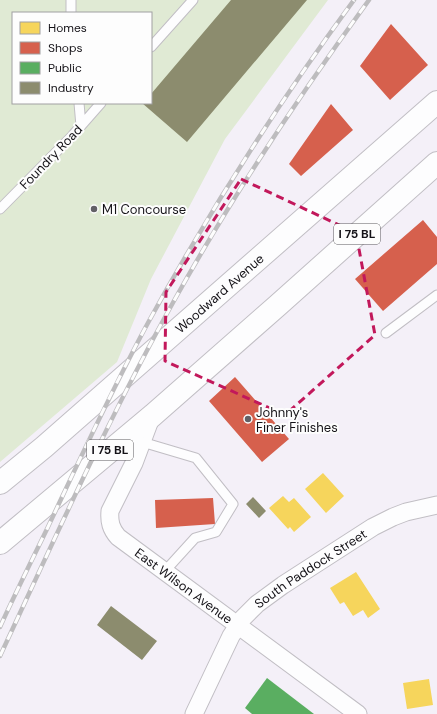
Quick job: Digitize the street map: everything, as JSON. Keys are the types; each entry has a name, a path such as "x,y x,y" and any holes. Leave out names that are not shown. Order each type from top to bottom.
{"main road":[{"name":"Woodward Avenue","path":"0,483 44,447 437,102"},
{"name":"I 75 BL","path":"0,543 153,414 437,163"}],"street":[{"name":"East Wilson Avenue","path":"153,414 134,464 110,511 109,518 114,532 118,537 358,714"},
{"name":"South Paddock Street","path":"194,714 230,636 249,612 266,597 364,532 393,517 419,508 437,505"}],"lane":[{"path":"71,0 72,12"},
{"path":"152,46 193,0"},
{"path":"79,104 81,126"},
{"name":"Foundry Road","path":"0,209 81,126 100,104"},
{"path":"386,333 437,295"},
{"path":"142,442 196,458 233,504 216,532 195,538 165,571"}],"highlighted area":[{"path":"241,179 356,233 375,335 285,415 165,361 166,292"}],"green space":[{"name":"M1 Concourse","path":"0,0 328,0 225,139 151,279 117,362 0,462"}],"building: Homes":[{"path":"323,473 344,496 326,513 305,489"},
{"path":"283,496 289,502 294,498 311,517 294,532 290,527 288,529 269,508"},
{"path":"356,572 380,609 368,618 363,610 353,616 344,602 340,604 330,588"},
{"path":"429,679 433,705 407,709 403,683"}],"building: Shops":[{"path":"391,24 428,65 390,100 360,66"},
{"path":"331,104 353,130 301,176 289,164"},
{"path":"423,220 437,237 437,264 383,311 355,279"},
{"path":"235,377 289,439 262,462 209,401"},
{"path":"213,498 215,524 156,528 155,500"}],"building: Public":[{"path":"267,678 314,714 252,714 245,708"}],"building: Industry":[{"path":"231,0 307,0 187,142 143,104 152,104 152,93"},
{"path":"253,497 266,511 259,518 246,504"},
{"path":"111,606 157,641 142,660 97,625"}],"railway":[{"path":"0,627 109,398 172,280 246,157 272,117 354,0"},
{"path":"0,656 106,431 175,299 243,184 292,109 369,0"}],"place":[{"name":"M1 Concourse","path":"94,209"},
{"name":"Johnny's Finer Finishes","path":"248,419"}]}
